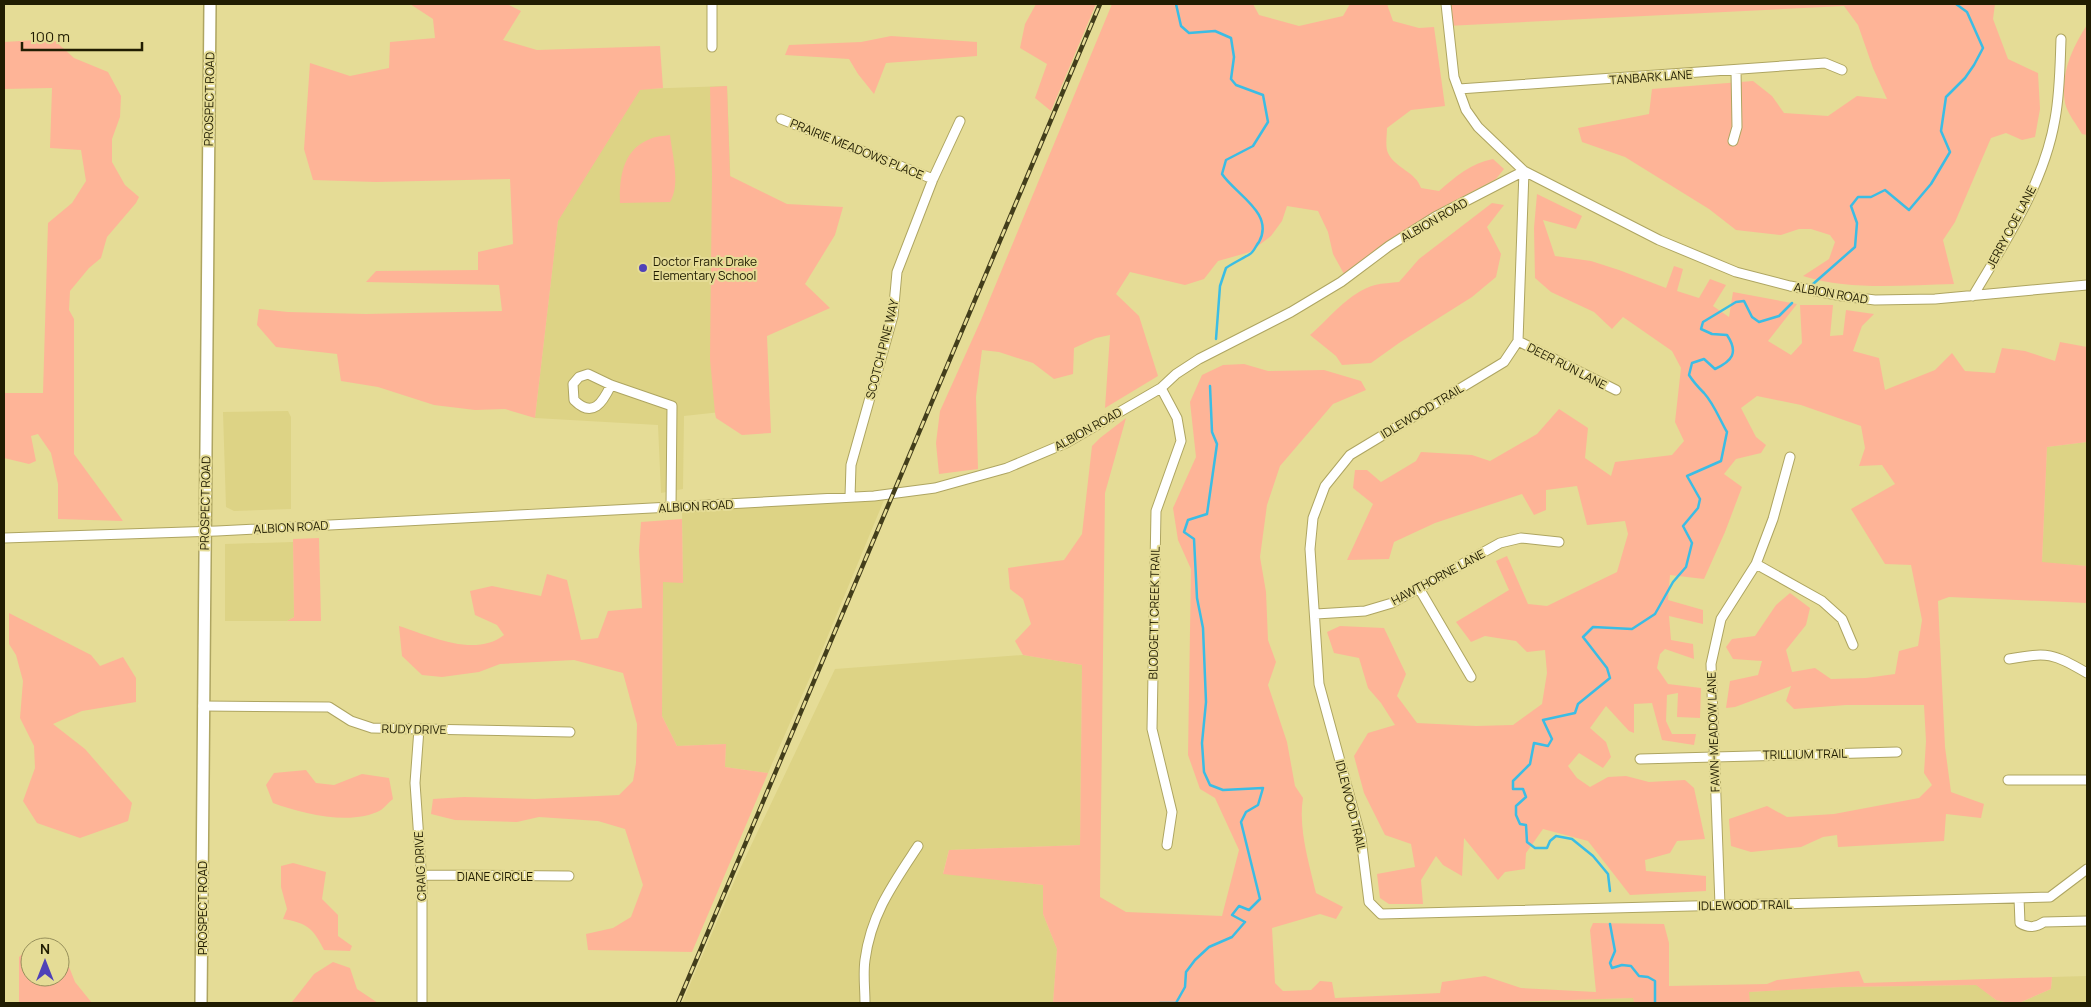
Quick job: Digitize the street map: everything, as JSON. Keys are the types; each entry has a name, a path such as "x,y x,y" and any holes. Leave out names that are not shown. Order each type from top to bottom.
{"main road":[{"name":"PROSPECT ROAD","path":"201,1003 210,4"}],"street":[{"path":"712,4 712,48"},
{"path":"1446,4 1454,77 1466,110 1478,127 1524,170 1518,341"},
{"name":"JERRY COE LANE","path":"1973,296 2031,192 2047,151 2055,121 2060,84 2061,39"},
{"name":"TANBARK LANE","path":"1458,89 1825,64 1842,70"},
{"path":"1733,141 1737,127 1736,71"},
{"name":"PRAIRIE MEADOWS PLACE","path":"781,119 933,179"},
{"name":"SCOTCH PINE WAY","path":"850,497 851,465 893,316 897,272 933,179 960,121"},
{"name":"ALBION ROAD","path":"4,538 205,531 671,508 893,494 935,488 1006,468 1066,444 1161,388 1176,374 1199,359 1291,312 1341,282 1389,246 1435,217 1524,170 1659,240 1736,272 1790,286 1875,300 1935,299 2087,285"},
{"name":"DEER RUN LANE","path":"1518,341 1616,390"},
{"name":"IDLEWOOD TRAIL","path":"1518,341 1504,362 1350,455 1325,486 1313,518 1310,549 1316,614 1319,684 1360,838 1369,902 1381,914 2050,897 2087,869"},
{"path":"611,385 604,400 598,406 589,409 580,407 574,400 573,384 579,377 588,374 611,385 672,406 671,508"},
{"name":"BLODGETT CREEK TRAIL","path":"1161,388 1177,418 1181,441 1156,510 1152,729 1172,812 1167,845"},
{"name":"FAWN-MEADOW LANE","path":"1720,905 1711,664 1721,619 1756,564 1773,520 1790,457"},
{"name":"HAWTHORNE LANE","path":"1316,614 1364,611 1392,603 1420,590 1500,543 1521,538 1559,542"},
{"path":"1756,564 1822,601 1842,619 1853,645"},
{"path":"1420,590 1471,677"},
{"path":"2009,659 2039,654 2058,657 2087,673"},
{"name":"RUDY DRIVE","path":"203,706 329,707 351,721 372,728 570,732"},
{"name":"CRAIG DRIVE","path":"419,728 415,783 422,875 422,1003"},
{"name":"TRILLIUM TRAIL","path":"1640,759 1897,752"},
{"path":"2008,780 2087,780"},
{"path":"864,1003 864,962 875,917 886,894 918,846"},
{"name":"DIANE CIRCLE","path":"422,875 569,876"},
{"path":"2019,898 2020,923 2027,927 2038,926 2044,922 2087,921"}],"shaded area":[{"path":"410,4 507,4 521,11 503,40 537,50 660,46 663,88 640,90 558,221 535,418 505,409 475,410 434,405 378,387 341,381 337,354 276,347 257,325 259,309 288,312 366,314 502,311 499,285 366,282 376,271 478,270 478,252 513,244 510,179 376,182 313,180 304,149 310,63 350,76 389,68 390,42 435,38 433,19"},
{"path":"1036,4 1096,4 1051,111 1035,98 1047,64 1020,48 1025,24"},
{"path":"1112,4 1253,4 1259,15 1299,26 1343,16 1350,4 1387,4 1393,21 1419,28 1434,27 1445,106 1411,110 1387,128 1387,148 1391,158 1415,178 1421,188 1439,191 1464,171 1485,161 1493,159 1504,169 1496,179 1439,209 1344,274 1333,254 1328,232 1318,211 1287,206 1282,221 1271,236 1250,252 1218,261 1204,279 1185,285 1130,272 1116,294 1139,316 1158,376 1105,408 1110,335 1096,338 1074,348 1073,374 1054,379 1033,363 999,352 982,350 976,397 978,469 939,474 936,443 940,411 981,320"},
{"path":"1444,4 1995,4 1993,19 2008,59 2038,73 2040,109 2035,137 2022,140 2006,133 1991,138 1955,222 1943,240 1954,284 1878,286 1821,281 1803,276 1829,259 1835,242 1830,235 1811,229 1799,229 1781,235 1736,230 1709,209 1625,157 1582,142 1578,128 1649,114 1652,89 1753,81 1772,96 1784,113 1828,116 1857,96 1887,99 1873,68 1858,25 1844,6 1447,26"},
{"path":"2087,25 2087,135 2082,134 2066,107 2064,82 2072,52"},
{"path":"891,36 977,42 977,56 886,63 874,94 849,59 785,55 789,45 861,42"},
{"path":"53,39 74,58 108,72 121,96 120,117 112,139 112,162 125,185 139,197 107,237 101,258 89,268 70,291 69,310 74,319 74,454 123,521 58,519 58,484 51,453 38,434 31,436 36,461 29,464 4,458 4,393 43,393 48,223 72,203 86,181 81,150 50,148 52,88 4,89 4,42"},
{"name":"Doctor Frank Drake Elementary School","path":"727,86 739,410 684,416 683,489 661,493 658,425 535,418 558,220 640,89"},
{"path":"727,86 730,176 787,204 843,207 835,235 805,284 830,308 767,336 771,433 742,435 716,418 715,413 710,359 712,175 710,87"},
{"path":"670,135 674,160 675,187 670,202 620,203 620,184 624,165 628,157 641,144 652,138"},
{"path":"1537,194 1582,216 1576,229 1543,220 1555,256 1591,261 1666,288 1674,266 1683,269 1677,291 1699,298 1710,279 1726,285 1713,306 1729,317 1733,292 1797,304 1768,341 1791,355 1802,343 1800,305 1833,305 1830,336 1843,335 1846,310 1874,314 1862,326 1853,351 1879,358 1885,390 1935,370 1952,353 1965,371 1995,373 2002,348 2025,351 2055,361 2060,342 2087,347 2087,442 2047,447 2042,562 2087,566 2087,603 1949,597 1938,601 1945,747 1951,792 1984,804 1981,818 1946,814 1944,841 1838,847 1837,835 1823,837 1801,847 1751,852 1731,846 1729,819 1767,806 1787,817 1834,814 1919,798 1932,785 1924,773 1926,741 1924,705 1846,705 1794,709 1786,701 1791,686 1735,707 1726,708 1730,681 1758,675 1762,661 1733,659 1726,647 1732,639 1755,636 1776,605 1790,593 1810,608 1806,625 1786,650 1792,672 1815,668 1831,679 1866,678 1895,674 1899,651 1918,646 1922,620 1911,565 1885,564 1851,509 1895,484 1882,465 1859,466 1865,448 1861,426 1801,405 1757,396 1741,408 1756,437 1766,445 1761,453 1736,459 1724,474 1742,487 1704,579 1670,575 1668,600 1703,610 1703,624 1669,616 1671,640 1693,644 1694,659 1665,649 1660,654 1657,668 1668,684 1701,688 1700,718 1677,717 1678,693 1667,695 1666,721 1672,734 1696,734 1694,745 1662,740 1652,703 1634,704 1634,733 1629,731 1606,706 1590,728 1606,742 1611,757 1603,768 1579,753 1568,766 1577,778 1590,787 1608,777 1626,776 1649,782 1685,780 1694,788 1705,839 1677,841 1670,853 1645,860 1646,871 1706,876 1706,891 1630,895 1588,841 1543,829 1526,853 1525,869 1505,872 1498,880 1464,838 1462,876 1443,865 1436,856 1421,880 1423,904 1389,904 1380,898 1377,874 1415,867 1411,844 1385,835 1364,793 1354,756 1368,733 1395,725 1381,703 1368,688 1359,658 1334,653 1327,632 1340,626 1384,628 1406,674 1397,696 1417,723 1476,726 1513,725 1542,704 1547,673 1545,650 1527,652 1516,641 1485,636 1471,642 1456,622 1509,590 1496,561 1507,556 1528,604 1547,606 1617,572 1628,534 1625,521 1587,525 1577,486 1546,490 1546,510 1534,515 1522,494 1435,523 1394,542 1389,559 1347,560 1373,504 1353,488 1355,470 1367,470 1381,482 1416,461 1421,452 1472,455 1490,461 1537,434 1559,409 1588,428 1585,458 1611,476 1615,462 1672,455 1684,441 1675,422 1681,368 1672,351 1623,317 1612,329 1594,312 1551,292 1535,278 1534,228"},
{"path":"1492,203 1504,205 1487,227 1501,254 1496,277 1472,297 1371,363 1342,365 1336,356 1310,335 1340,306 1357,293 1375,285 1399,282 1419,259"},
{"path":"1244,364 1268,371 1324,370 1361,381 1366,390 1333,404 1280,466 1267,505 1260,557 1266,592 1268,640 1276,662 1268,685 1287,742 1295,786 1303,798 1303,833 1316,893 1343,907 1336,919 1320,914 1272,928 1275,983 1283,991 1311,990 1320,981 1332,982 1335,998 1440,993 1442,982 1485,976 1521,988 1596,992 1590,930 1593,923 1664,924 1669,943 1669,986 1767,984 1777,980 1859,971 1864,983 2052,977 2051,989 2019,1003 1996,1000 1976,985 1842,987 1749,992 1750,1003 1634,1003 1633,998 1480,1003 1053,1003 1057,949 1043,914 1043,885 943,874 949,850 1080,845 1082,665 1023,655 1015,641 1031,624 1023,599 1010,589 1008,568 1064,560 1082,534 1092,446 1126,418 1105,493 1100,897 1126,912 1222,916 1239,850 1215,798 1200,789 1188,755 1191,569 1178,540 1173,508 1196,457 1190,402 1202,375 1223,365"},
{"path":"288,411 291,417 291,509 234,511 226,507 223,412"},
{"path":"2087,442 2087,566 2042,563 2047,447"},
{"path":"884,500 822,650 768,773 725,767 726,744 677,746 662,716 663,582 683,582 682,511"},
{"path":"682,519 683,583 663,582 662,716 677,746 726,744 725,767 768,773 692,952 588,950 586,934 613,928 631,917 643,885 625,829 598,821 539,817 517,822 455,820 431,814 433,799 464,797 535,799 619,795 633,781 636,763 637,724 623,673 574,660 500,664 479,672 442,677 422,675 402,656 399,626 452,643 480,645 492,642 504,635 497,625 475,615 470,591 492,586 541,596 547,574 567,580 581,640 598,638 608,611 642,608 639,550 641,522"},
{"path":"319,538 321,621 287,621 294,617 293,539"},
{"path":"293,542 294,617 287,621 225,621 225,544"},
{"path":"9,613 91,655 100,666 123,657 136,678 136,702 82,711 53,724 85,749 132,803 128,821 80,838 37,823 23,801 35,768 34,746 20,718 23,681 16,655 9,644"},
{"path":"1023,655 1082,665 1080,845 949,850 943,873 1043,885 1043,914 1057,949 1053,1003 682,1003 737,875 835,669"},
{"path":"306,770 316,783 334,785 362,774 389,778 393,799 381,810 369,815 342,818 298,811 273,803 266,785 274,773"},
{"path":"293,863 326,872 322,899 338,915 338,936 352,946 350,951 324,950 316,936 308,928 298,922 283,919 287,909 281,887 281,866"},
{"path":"19,957 20,987 70,987 70,969 75,982 92,1003 19,1003"},
{"path":"333,962 350,968 357,989 378,1003 289,1003 292,1002 314,974"},
{"path":"2087,976 2087,1003 2019,1003 2051,989 2052,977"},
{"path":"1977,985 1996,1000 2009,1003 1451,1003 1633,998 1842,987"}],"waterway":[{"path":"1176,4 1181,26 1189,33 1215,31 1231,38 1234,57 1231,79 1236,85 1263,95 1268,122 1253,146 1226,160 1222,174 1258,213 1262,222 1263,232 1251,253 1226,268 1220,286 1216,339"},
{"path":"1813,284 1855,247 1857,223 1851,206 1858,197 1871,197 1885,190 1909,210 1931,184 1950,152 1941,131 1946,97 1965,78 1983,48 1967,12 1956,4"},
{"path":"1610,891 1608,874 1593,856 1572,839 1556,836 1550,841 1547,848 1535,848 1527,842 1526,825 1520,824 1516,815 1516,806 1526,797 1523,789 1513,789 1513,781 1530,764 1534,743 1548,746 1552,739 1543,720 1575,713 1578,704 1610,678 1607,668 1583,637 1593,627 1632,629 1655,614 1673,582 1686,567 1692,543 1683,526 1698,508 1700,499 1687,476 1721,461 1727,432 1711,402 1689,375 1692,363 1704,359 1715,369 1726,363 1733,352 1731,341 1727,335 1712,334 1701,329 1703,322 1736,302 1744,301 1752,317 1759,322 1779,316 1792,303"},
{"path":"1160,1003 1176,1003 1185,987 1186,972 1195,960 1209,947 1232,937 1245,922 1232,915 1239,906 1249,910 1260,899 1241,822 1246,812 1258,805 1263,788 1223,790 1210,785 1204,772 1202,743 1206,702 1203,628 1197,598 1194,539 1184,532 1188,520 1207,514 1217,444 1212,432 1210,386"},
{"path":"1610,924 1615,951 1610,963 1612,968 1622,965 1631,966 1639,976 1648,977 1655,981 1655,1003"}],"railway":[{"path":"678,1003 1100,4"}],"place":[{"name":"Doctor Frank Drake Elementary School","path":"643,268"}]}
